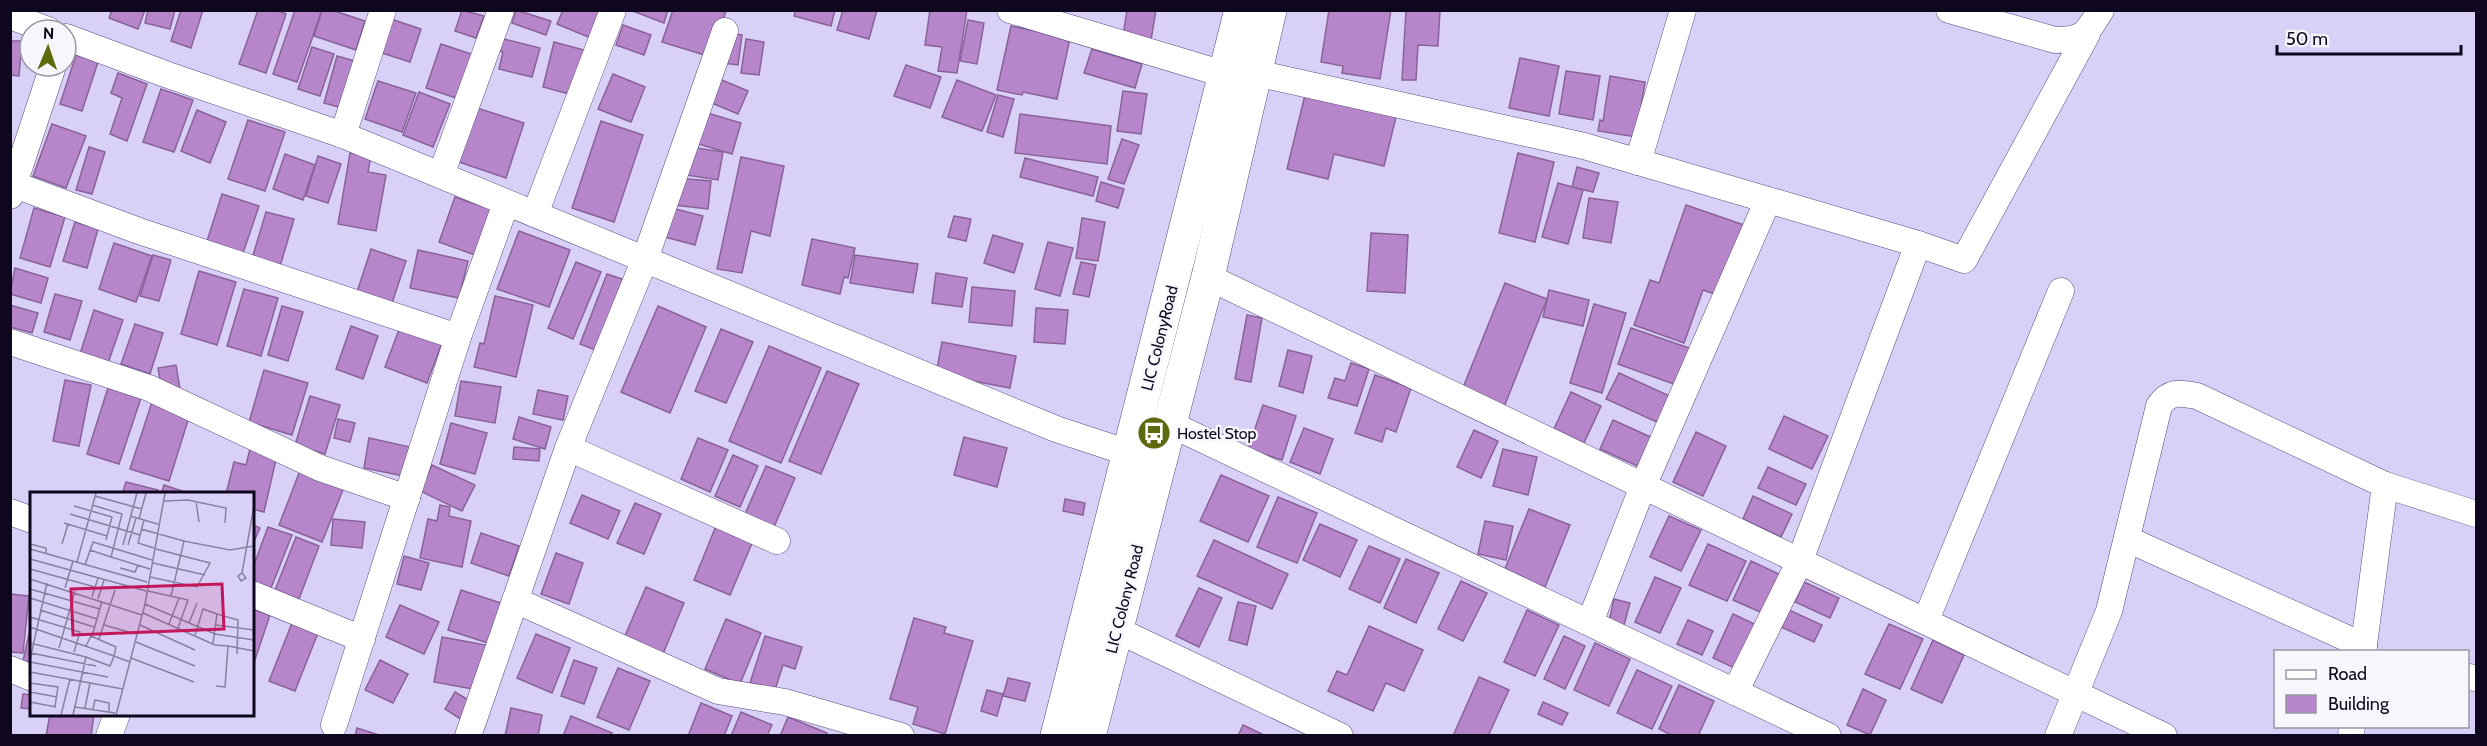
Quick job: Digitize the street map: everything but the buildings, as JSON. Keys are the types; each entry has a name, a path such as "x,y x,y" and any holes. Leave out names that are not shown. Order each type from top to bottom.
{"main road":[{"name":"LIC ColonyRoad","path":"1145,458 1170,424 1208,278 1242,74 1241,10"},
{"name":"LIC ColonyRoad","path":"1057,735 1145,458 1242,74 1270,10"},
{"name":"LIC Colony Road","path":"1089,735 1117,630 1145,458"}],"street":[{"path":"343,135 383,10"},
{"path":"441,175 501,10"},
{"path":"535,214 613,10"},
{"path":"1010,10 1242,74 1584,146 1918,244 1964,260 2101,10"},
{"path":"1638,162 1683,10"},
{"path":"1948,10 2055,40 2073,40 2086,34"},
{"path":"468,735 568,448 645,259 725,31"},
{"path":"78,41 343,135 1056,429 1145,458"},
{"path":"49,78 12,188 458,337"},
{"path":"1590,622 1643,486 1768,200"},
{"path":"334,724 458,337 506,203"},
{"path":"1735,692 1799,563 1918,244"},
{"path":"1208,278 1799,563 1926,620 2164,735"},
{"path":"1926,620 2061,291"},
{"path":"10,342 149,388 320,468 407,498"},
{"path":"2058,735 2109,611 2159,406 2165,397 2176,392 2197,396 2385,485 2476,514"},
{"path":"1170,424 1828,735"},
{"path":"568,448 777,541"},
{"path":"2127,539 2364,649 2385,485"},
{"path":"10,512 30,518"},
{"path":"254,595 362,639"},
{"path":"515,600 718,691 785,702 901,735"},
{"path":"1117,630 1340,735"},
{"path":"10,669 30,677"},
{"path":"109,735 116,716"}],"place":[{"name":"Hostel Stop","path":"1154,433"}]}
